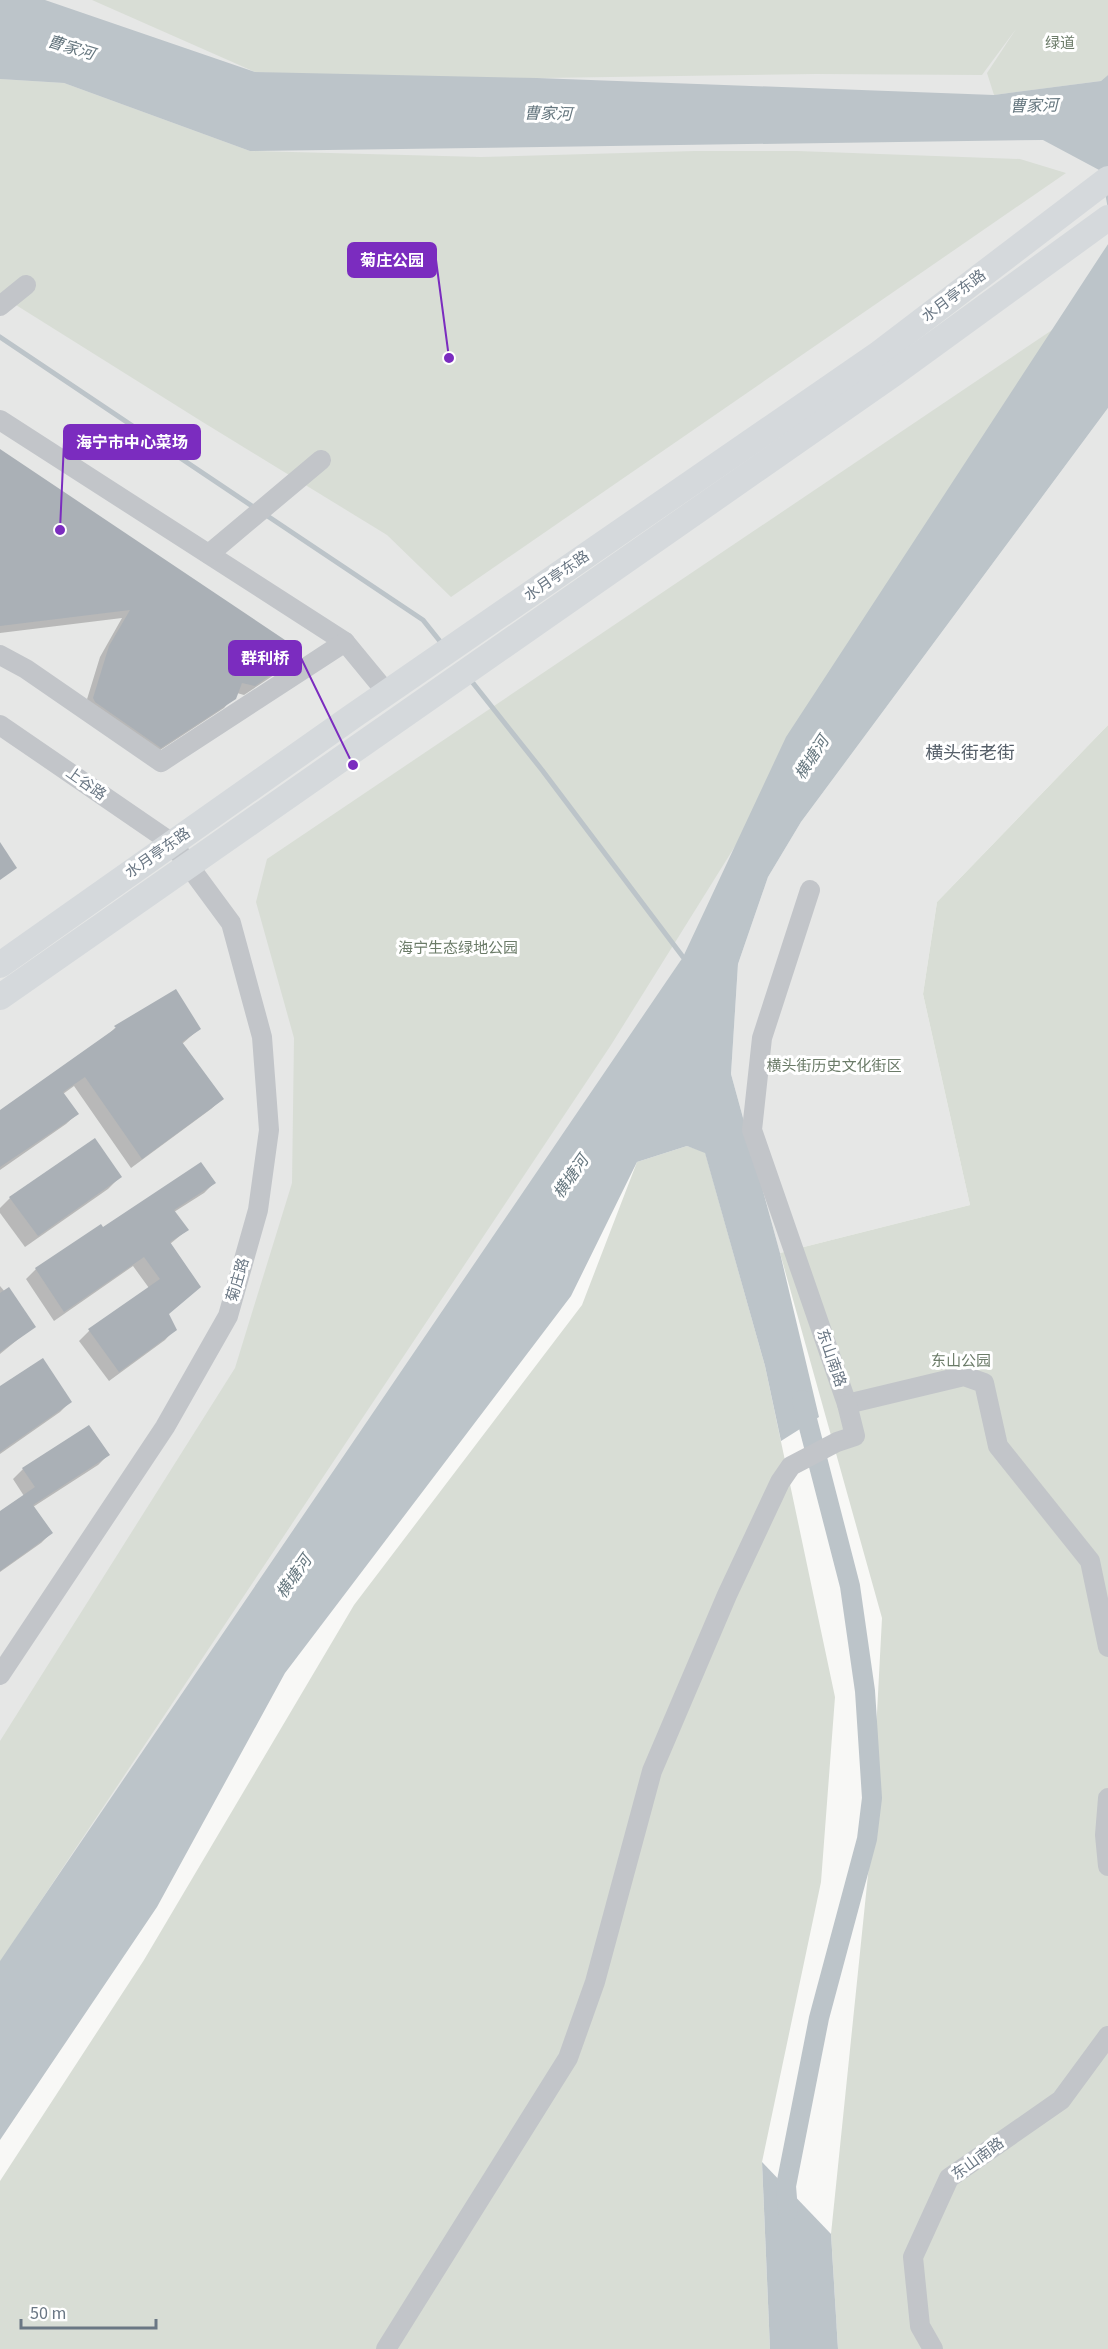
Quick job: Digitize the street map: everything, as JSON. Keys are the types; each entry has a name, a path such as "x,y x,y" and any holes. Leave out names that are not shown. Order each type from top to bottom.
{"main road":[{"name":"水月亭东路","path":"0,997 438,692 885,365 1108,178"},
{"name":"水月亭东路","path":"0,965 483,627 1108,218"}],"street":[{"path":"0,306 26,285"},
{"path":"0,420 345,642 387,693"},
{"path":"209,554 321,460"},
{"path":"0,655 26,669 161,762 345,642"},
{"name":"上谷路","path":"0,725 172,843"},
{"name":"菊庄路","path":"0,1675 165,1427 228,1316 258,1210 269,1130 262,1037 231,923 172,843"},
{"name":"东山南路","path":"810,890 762,1038 752,1130 847,1404 964,1376 984,1383 998,1446 1090,1561 1108,1647"},
{"path":"386,2349 568,2058 595,1982 652,1771 727,1595 780,1482 791,1466 837,1442 855,1436 847,1404"},
{"path":"1108,1798 1105,1835 1108,1866"},
{"name":"东山南路","path":"933,2349 920,2326 913,2256 948,2178 1061,2100 1108,2036"}],"shaded area":[{"path":"0,0 1108,0 1108,244 683,957 0,2021"},
{"name":"横头街历史文化街区","path":"1108,408 1108,725 937,902 923,994 970,1205 780,1253 731,1074 738,964 768,877 801,822"}],"green space":[{"name":"绿道","path":"92,0 1108,0 1108,75 1101,81 994,95 987,73 1016,29 982,75 816,74 404,80 255,72"},
{"path":"0,79 64,83 250,151 481,157 695,151 797,151 1020,159 1066,173 451,597 387,535 0,295"},
{"name":"海宁生态绿地公园","path":"1061,324 611,1045 0,1962 0,1741 235,1368 292,1183 294,1038 256,902 267,859"},
{"name":"东山公园","path":"1108,725 1108,2349 838,2349 831,2234 869,1865 882,1618 780,1253 970,1205 923,994 937,902"},
{"path":"687,1146 705,1152 765,1366 835,1697 821,1882 762,2162 770,2349 0,2349 0,2181 144,1960 354,1605 582,1305 637,1162"}],"water":[{"name":"曹家河","path":"0,0 45,0 255,72 537,78 994,95 1101,81 1108,75 1108,209 1101,171 1043,140 250,151 64,83 0,79"},
{"name":"横塘河","path":"1108,244 1108,408 801,822 768,877 738,964 731,1074 780,1253 819,1417 781,1441 765,1366 705,1153 687,1146 637,1162 571,1296 285,1673 157,1907 0,2140 0,1961 683,957 786,737"},
{"path":"762,2162 831,2234 838,2349 770,2349"}],"building":[{"path":"0,449 285,640 292,651 285,665 255,686 242,683 236,699 161,748 95,702 93,698 109,646 130,610 0,626"},
{"path":"0,842 17,868 0,880"},
{"path":"176,989 201,1029 182,1042 224,1099 142,1159 85,1077 63,1092 79,1114 0,1167 0,1110 116,1028 114,1026"},
{"path":"95,1138 122,1177 38,1236 9,1197"},
{"path":"201,1162 216,1183 174,1210 189,1230 170,1242 201,1287 169,1314 177,1330 119,1372 88,1329 160,1279 144,1257 64,1312 35,1268 101,1224 103,1227"},
{"path":"9,1287 36,1327 0,1352 0,1293"},
{"path":"43,1358 72,1402 0,1452 0,1386"},
{"path":"89,1425 110,1455 33,1505 53,1533 0,1571 0,1511 35,1487 22,1468"}],"waterway":[{"path":"0,337 255,508"},
{"path":"263,513 423,620 443,645"},
{"path":"469,678 542,770 683,957"},
{"path":"788,2211 786,2186 819,2018 867,1839 872,1798 865,1691 850,1586 802,1400"}],"place":[{"name":"菊庄公园","path":"449,358"},
{"name":"海宁市中心菜场","path":"60,530"},
{"name":"群利桥","path":"353,765"}],"district":[{"name":"横头街老街","path":"970,753"}]}
